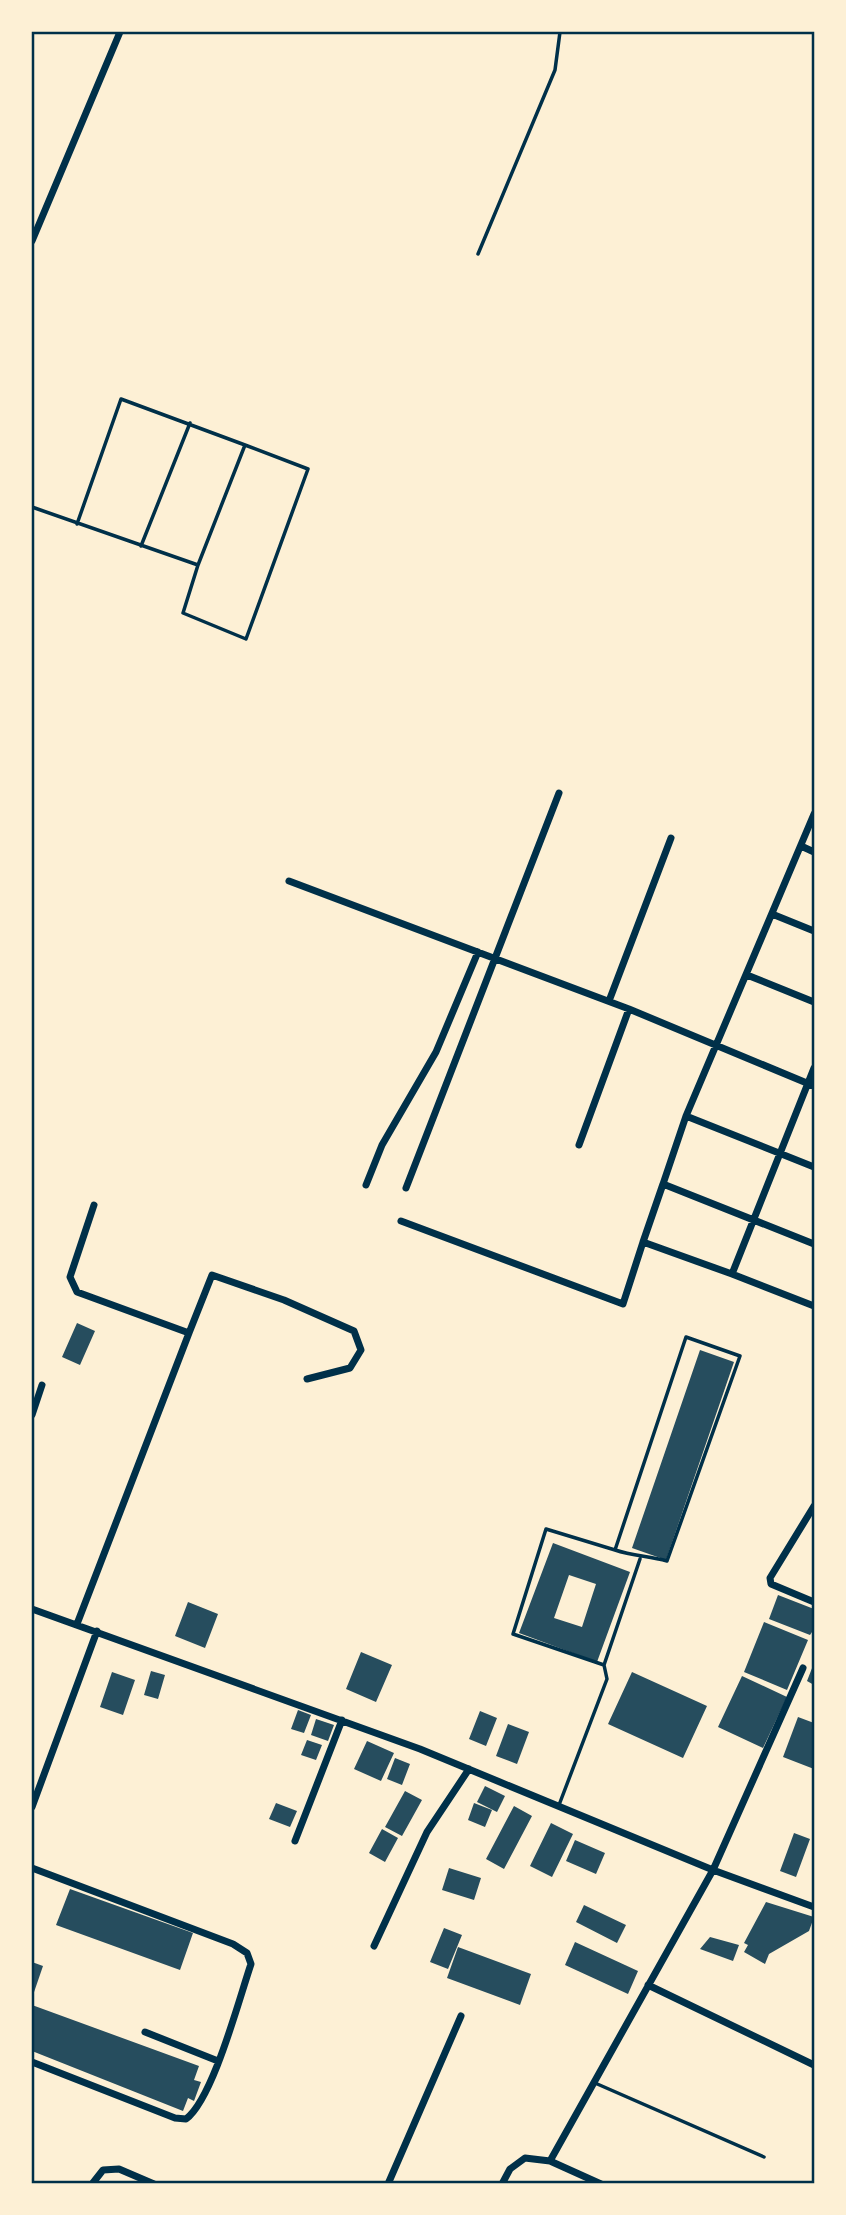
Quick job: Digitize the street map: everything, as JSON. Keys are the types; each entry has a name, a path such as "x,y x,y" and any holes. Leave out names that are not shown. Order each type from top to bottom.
{"street":[{"path":"32,241 120,32"},
{"path":"406,1188 559,793"},
{"path":"401,1221 623,1304 686,1116 814,814"},
{"path":"609,1001 671,838"},
{"path":"801,846 814,852"},
{"path":"289,881 718,1043 811,1085"},
{"path":"772,914 814,931"},
{"path":"366,1185 383,1145 436,1052 478,952"},
{"path":"747,975 814,1002"},
{"path":"579,1145 629,1009"},
{"path":"732,1274 811,1085 814,1068"},
{"path":"686,1116 814,1167"},
{"path":"663,1184 814,1244"},
{"path":"94,1205 70,1277 77,1292 189,1333"},
{"path":"643,1242 814,1306"},
{"path":"77,1624 212,1275 284,1300 354,1331 361,1350 351,1368 307,1379"},
{"path":"32,1415 42,1385"},
{"path":"814,1506 770,1578 771,1584 814,1602"},
{"path":"32,1609 342,1720 469,1769 713,1870 814,1907"},
{"path":"32,1807 97,1631"},
{"path":"551,2161 713,1870 803,1668"},
{"path":"295,1842 342,1720"},
{"path":"374,1946 427,1832 469,1769"},
{"path":"32,1868 233,1944 247,1953 251,1964 218,2061 194,2113 186,2119 175,2118 32,2062"},
{"path":"648,1984 814,2064"},
{"path":"388,2183 461,2016"},
{"path":"145,2032 218,2061"},
{"path":"502,2183 510,2169 525,2158 551,2161 601,2183"},
{"path":"92,2183 103,2170 119,2169 154,2183"}],"lane":[{"path":"478,254 555,70 560,32"},
{"path":"77,524 121,399 190,422 309,469 246,639 183,613 198,565 245,445"},
{"path":"141,546 190,422"},
{"path":"32,507 198,565"},
{"path":"604,1665 513,1634 546,1529 640,1559 652,1557 667,1561 740,1356 686,1337 615,1550"},
{"path":"559,1807 607,1679 604,1665 640,1559"},
{"path":"593,2082 764,2157"}],"building":[{"path":"77,1323 95,1331 80,1365 62,1357"},
{"path":"700,1350 734,1362 666,1560 632,1548"},
{"path":"553,1543 630,1572 597,1662 519,1633","holes":["569,1575 596,1584 582,1627 554,1618"]},
{"path":"778,1595 814,1609 814,1629 810,1635 769,1619"},
{"path":"188,1602 218,1614 205,1648 175,1636"},
{"path":"764,1622 808,1640 787,1690 744,1672"},
{"path":"361,1652 392,1665 376,1702 346,1689"},
{"path":"814,1663 814,1685 807,1681"},
{"path":"151,1671 165,1675 158,1699 144,1695"},
{"path":"112,1672 135,1680 123,1715 100,1707"},
{"path":"632,1672 707,1706 683,1758 608,1724"},
{"path":"742,1676 787,1697 763,1748 718,1727"},
{"path":"298,1710 311,1715 304,1733 291,1729"},
{"path":"480,1711 497,1718 486,1746 469,1739"},
{"path":"798,1717 814,1723 814,1769 783,1757"},
{"path":"316,1719 334,1725 328,1741 311,1735"},
{"path":"508,1724 529,1732 517,1764 496,1756"},
{"path":"307,1740 322,1745 316,1760 301,1755"},
{"path":"367,1741 394,1753 381,1781 354,1769"},
{"path":"395,1758 410,1764 402,1785 387,1779"},
{"path":"485,1786 505,1796 497,1812 477,1802"},
{"path":"405,1791 422,1800 402,1836 385,1827"},
{"path":"276,1803 297,1811 290,1827 269,1819"},
{"path":"474,1803 492,1810 485,1827 468,1820"},
{"path":"514,1806 532,1816 504,1869 486,1859"},
{"path":"551,1823 573,1834 552,1877 530,1866"},
{"path":"382,1829 398,1838 385,1862 369,1853"},
{"path":"794,1833 810,1839 796,1877 780,1871"},
{"path":"575,1840 605,1853 596,1874 566,1861"},
{"path":"449,1868 481,1878 474,1900 442,1890"},
{"path":"70,1889 193,1933 180,1970 56,1925"},
{"path":"766,1902 814,1917 809,1931 769,1954 765,1964 744,1952 748,1945 744,1943"},
{"path":"584,1905 626,1925 617,1943 576,1922"},
{"path":"444,1928 462,1935 448,1969 430,1962"},
{"path":"710,1937 739,1945 733,1961 700,1949"},
{"path":"575,1942 638,1971 628,1994 565,1965"},
{"path":"458,1947 531,1974 520,2005 447,1978"},
{"path":"32,1962 43,1966 32,1998"},
{"path":"32,2005 199,2066 194,2080 201,2082 194,2101 188,2098 183,2111 32,2051"}]}
